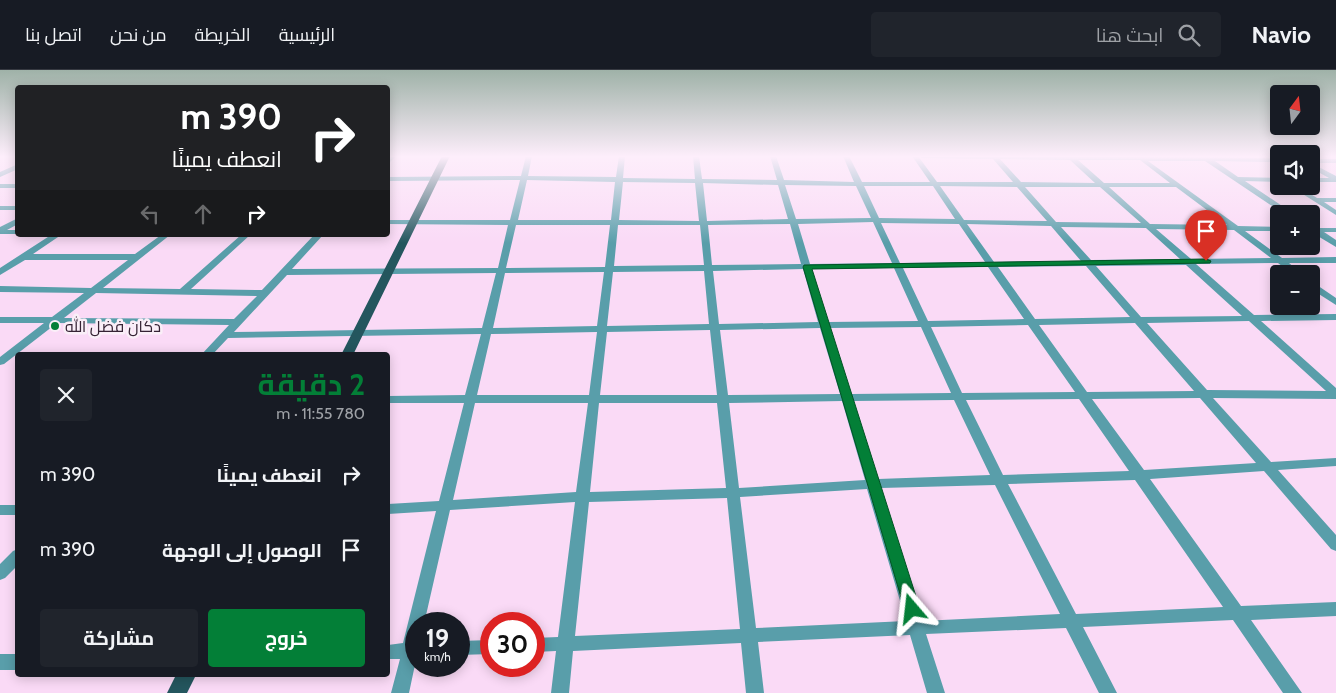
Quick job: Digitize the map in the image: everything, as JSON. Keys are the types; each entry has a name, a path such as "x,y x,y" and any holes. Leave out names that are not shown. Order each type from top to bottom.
{"main road":[{"path":"348,352 431,185"},
{"path":"177,693 185,677"}],"street":[{"path":"419,612 522,185"},
{"path":"560,693 619,185"},
{"path":"698,185 755,693"},
{"path":"783,185 936,693"},
{"path":"860,185 958,396 1108,693"},
{"path":"936,185 1293,693"},
{"path":"1020,185 1336,545"},
{"path":"1103,185 1336,395"},
{"path":"1178,185 1286,265"},
{"path":"1246,185 1276,205"},
{"path":"0,186 15,186"},
{"path":"1308,195 1336,213"},
{"path":"1316,200 1336,200"},
{"path":"0,208 15,208"},
{"path":"390,222 703,223 876,220 1270,229"},
{"path":"0,231 15,222"},
{"path":"1320,229 1336,230"},
{"path":"0,231 15,232"},
{"path":"1320,234 1336,244"},
{"path":"0,272 54,237"},
{"path":"0,362 163,237"},
{"path":"182,292 244,237"},
{"path":"209,352 317,237"},
{"path":"23,257 138,257"},
{"path":"284,272 1336,260"},
{"path":"0,289 264,293"},
{"path":"1320,290 1336,302"},
{"path":"225,335 1336,317"},
{"path":"0,320 237,322"},
{"path":"0,362 15,362"},
{"path":"390,398 723,399 847,396 1336,395"},
{"path":"390,509 583,497 733,493 873,484 1139,475 1336,462"},
{"path":"0,510 15,510"},
{"path":"0,574 15,558"},
{"path":"545,644 1336,608"},
{"path":"390,652 405,651"},
{"path":"0,662 15,662"},
{"path":"400,693 405,676"}],"place":[{"name":"دكان فضل الله","path":"55,326"}],"route":[{"path":"912,609 807,267 1206,261"}]}
